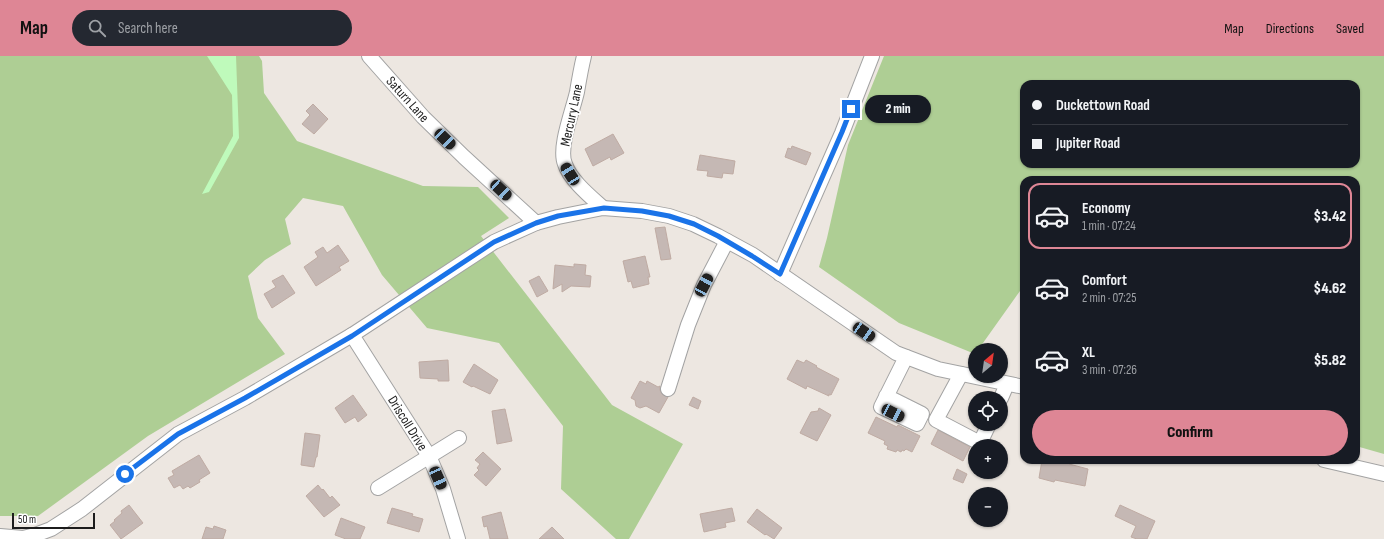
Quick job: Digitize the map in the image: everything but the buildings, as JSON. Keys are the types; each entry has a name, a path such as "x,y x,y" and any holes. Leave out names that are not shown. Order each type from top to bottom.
{"street":[{"name":"Saturn Lane","path":"369,56 423,117 536,223"},
{"name":"Mercury Lane","path":"584,56 563,157 570,174 589,195 604,208"},
{"path":"780,274 842,132 872,56"},
{"path":"6,538 23,538 35,535 51,528 82,509 178,434 245,398 352,336 494,242 536,223 558,216 604,208 642,211 669,216 694,224 752,256 896,353 938,369 1020,387"},
{"path":"668,389 688,325 704,285 727,241"},
{"name":"Driscoll Drive","path":"352,336 429,456 443,489 458,539"},
{"path":"886,396 906,357"},
{"path":"961,374 936,420 980,444 986,431"},
{"path":"1004,391 1007,384"},
{"path":"378,488 459,438"},
{"path":"1341,464 1384,474"}],"green space":[{"path":"0,56 259,56 262,61 264,93 297,141 423,186 478,187 509,218 481,236 612,405 683,444 629,539 616,539 561,489 563,426 499,343 427,328 382,275 343,206 303,198 285,219 291,244 265,260 248,276 258,318 285,354 148,436 38,516 0,516"},
{"path":"207,56 236,56 239,138 209,192 202,194 233,136 232,95"},
{"path":"884,56 1384,56 1384,454 1360,447 1360,176 1020,176 1020,291 983,343 968,343 968,351 899,323 819,267 848,145"}],"route":[{"path":"125,474 178,434 245,398 352,336 494,242 536,223 558,216 604,208 642,211 669,216 694,224 718,236 780,274 851,109"}]}
